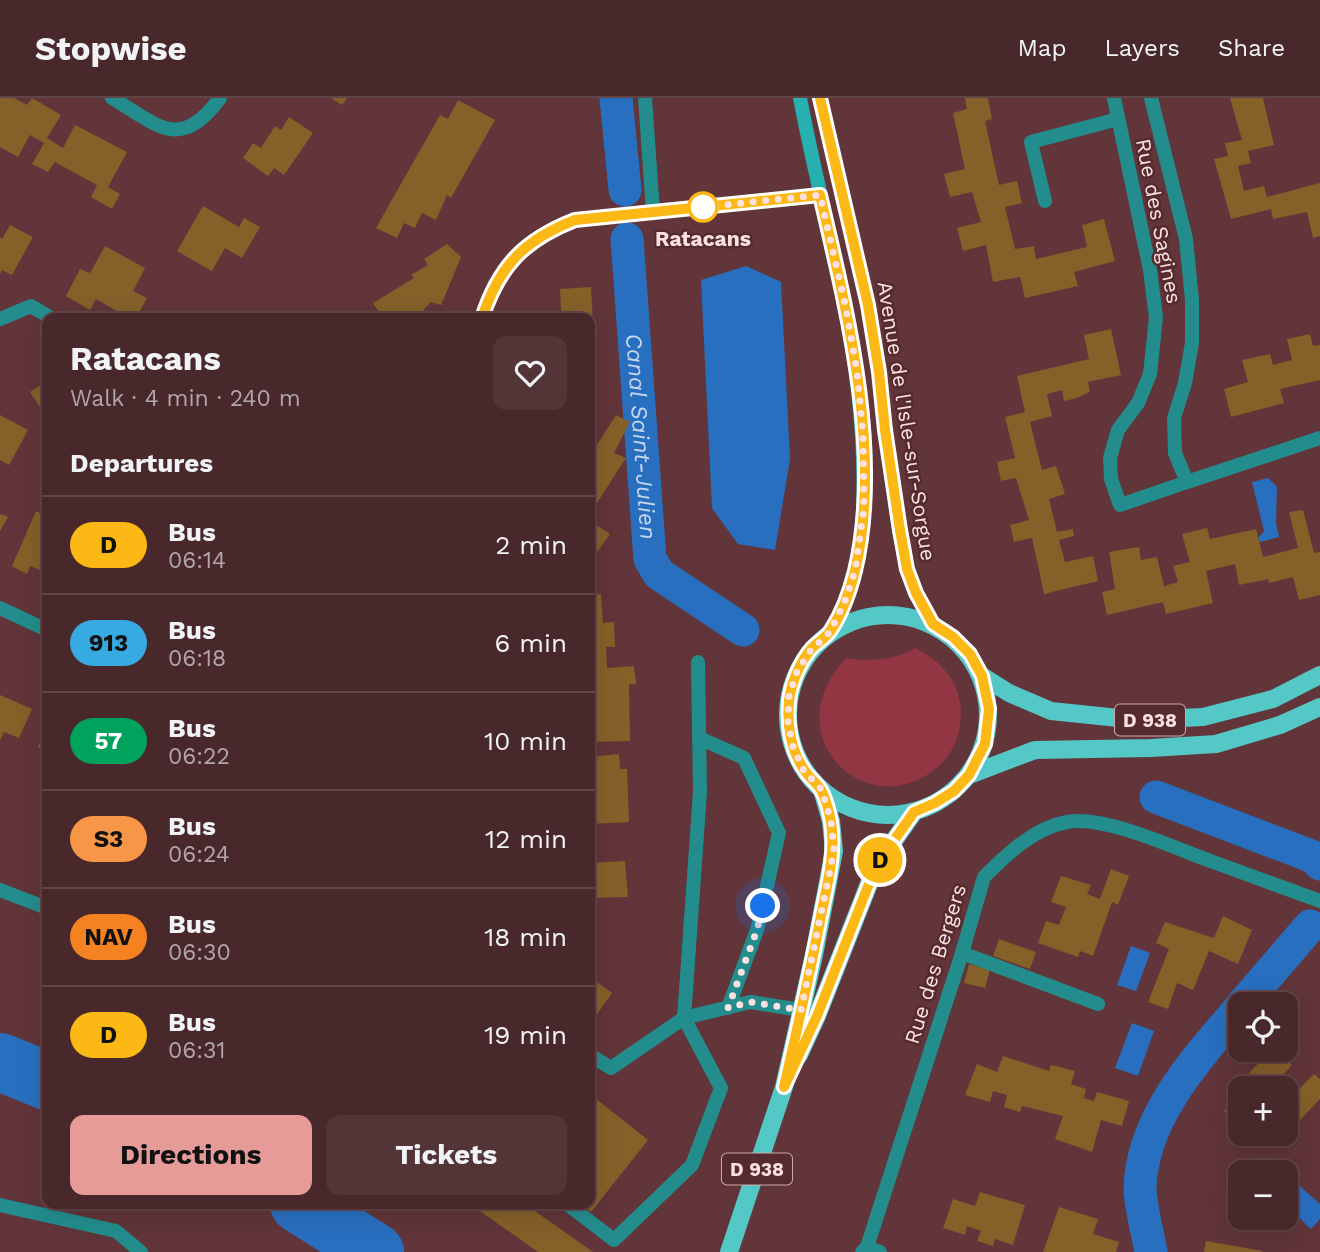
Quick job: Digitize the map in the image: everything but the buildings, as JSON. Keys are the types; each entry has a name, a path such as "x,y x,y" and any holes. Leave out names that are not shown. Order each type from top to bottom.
{"main road":[{"name":"Avenue de l'Isle-sur-Sorgue","path":"800,98 846,308 857,372 863,434 864,496 855,571 845,601 830,632"},
{"name":"Avenue de l'Isle-sur-Sorgue","path":"820,98 868,305 907,569 916,593 933,624"},
{"name":"D 938","path":"898,614 933,624 953,637 970,654 982,676 989,709 985,744 969,775 954,791 914,812 890,815 865,812 842,804 822,790 804,771 793,747 788,722 789,696 797,672 811,650 830,632 863,617 898,614"},
{"name":"D 938","path":"982,676 1009,693 1051,710 1138,720 1203,717 1273,699 1320,675"},
{"name":"D 938","path":"969,775 1035,750 1216,744 1280,725 1320,707"},
{"name":"D 938","path":"729,1252 784,1087 834,851 831,821 822,790"},
{"name":"D 938","path":"784,1087 817,1016 876,866 914,812"}],"street":[{"path":"112,98 170,130 188,129 205,118 220,98"},
{"path":"645,98 653,212"},
{"name":"Rue des Sagines","path":"1114,98 1150,270 1156,317 1150,374 1138,402 1118,430 1110,458 1111,479 1120,505 1187,482 1175,453 1174,418 1185,383 1192,343 1192,300 1186,239 1151,98"},
{"path":"1045,201 1031,142 1118,119"},
{"path":"484,313 499,277 526,245 550,230 575,220 820,195"},
{"path":"0,319 31,306 43,313"},
{"path":"1187,482 1320,438"},
{"path":"0,608 42,628"},
{"path":"574,1209 614,1240 692,1166 721,1088 684,1018 700,792 698,662"},
{"path":"699,738 744,758 779,833 757,930 728,1008"},
{"name":"Rue des Bergers","path":"870,1250 984,877 1009,852 1034,835 1068,822 1104,824 1144,836 1320,901"},
{"path":"0,890 42,906"},
{"path":"962,953 1098,1004"},
{"path":"595,1058 611,1068 684,1018 750,1002 801,1010"},
{"path":"0,1205 116,1231 141,1252"}],"shaded area":[{"path":"915,648 941,666 958,692 961,714 955,743 938,767 911,783 884,786 859,779 838,764 824,743 819,716 826,688 846,658 882,659"}],"water":[{"path":"746,266 781,282 790,459 775,550 738,544 712,508 701,280"},
{"path":"1268,478 1277,487 1276,523 1279,537 1260,542 1258,538 1264,531 1252,482"},
{"path":"1131,946 1150,953 1136,991 1117,985"},
{"path":"1132,1023 1154,1031 1138,1076 1115,1068"},
{"path":"1298,1184 1320,1204 1320,1219 1311,1229 1298,1217"}],"waterway":[{"name":"Canal Saint-Julien","path":"616,98 625,190"},
{"name":"Canal Saint-Julien","path":"627,239 650,559 659,574 743,630"},
{"name":"Canal Saint-Julien","path":"1156,797 1316,858 1320,864"},
{"name":"Canal Saint-Julien","path":"1253,992 1310,926"},
{"name":"Canal Saint-Julien","path":"1151,1252 1140,1188 1150,1137 1175,1090 1228,1022"},
{"path":"0,1062 42,1079"},
{"path":"307,1209 375,1252"}],"bus line":[{"name":"D","path":"484,313 499,277 526,245 550,230 575,220 820,195 846,308 857,372 863,434 864,508 855,571 845,601 830,632 811,650 797,672 789,696 788,722 793,747 804,771 822,790 831,821 834,851 784,1087 817,1016 876,866 914,812 954,791 969,775 985,744 989,709 982,676 970,654 953,637 933,624 916,593 907,569 868,305 820,98"}],"place":[{"name":"Ratacans","path":"703,207"}],"route":[{"path":"703,207 820,195 846,308 857,372 863,434 864,508 855,571 845,601 830,632 811,650 797,672 789,696 788,722 793,747 804,771 822,790 831,821 834,851 801,1010 750,1002 728,1008 757,930 763,906"}]}
